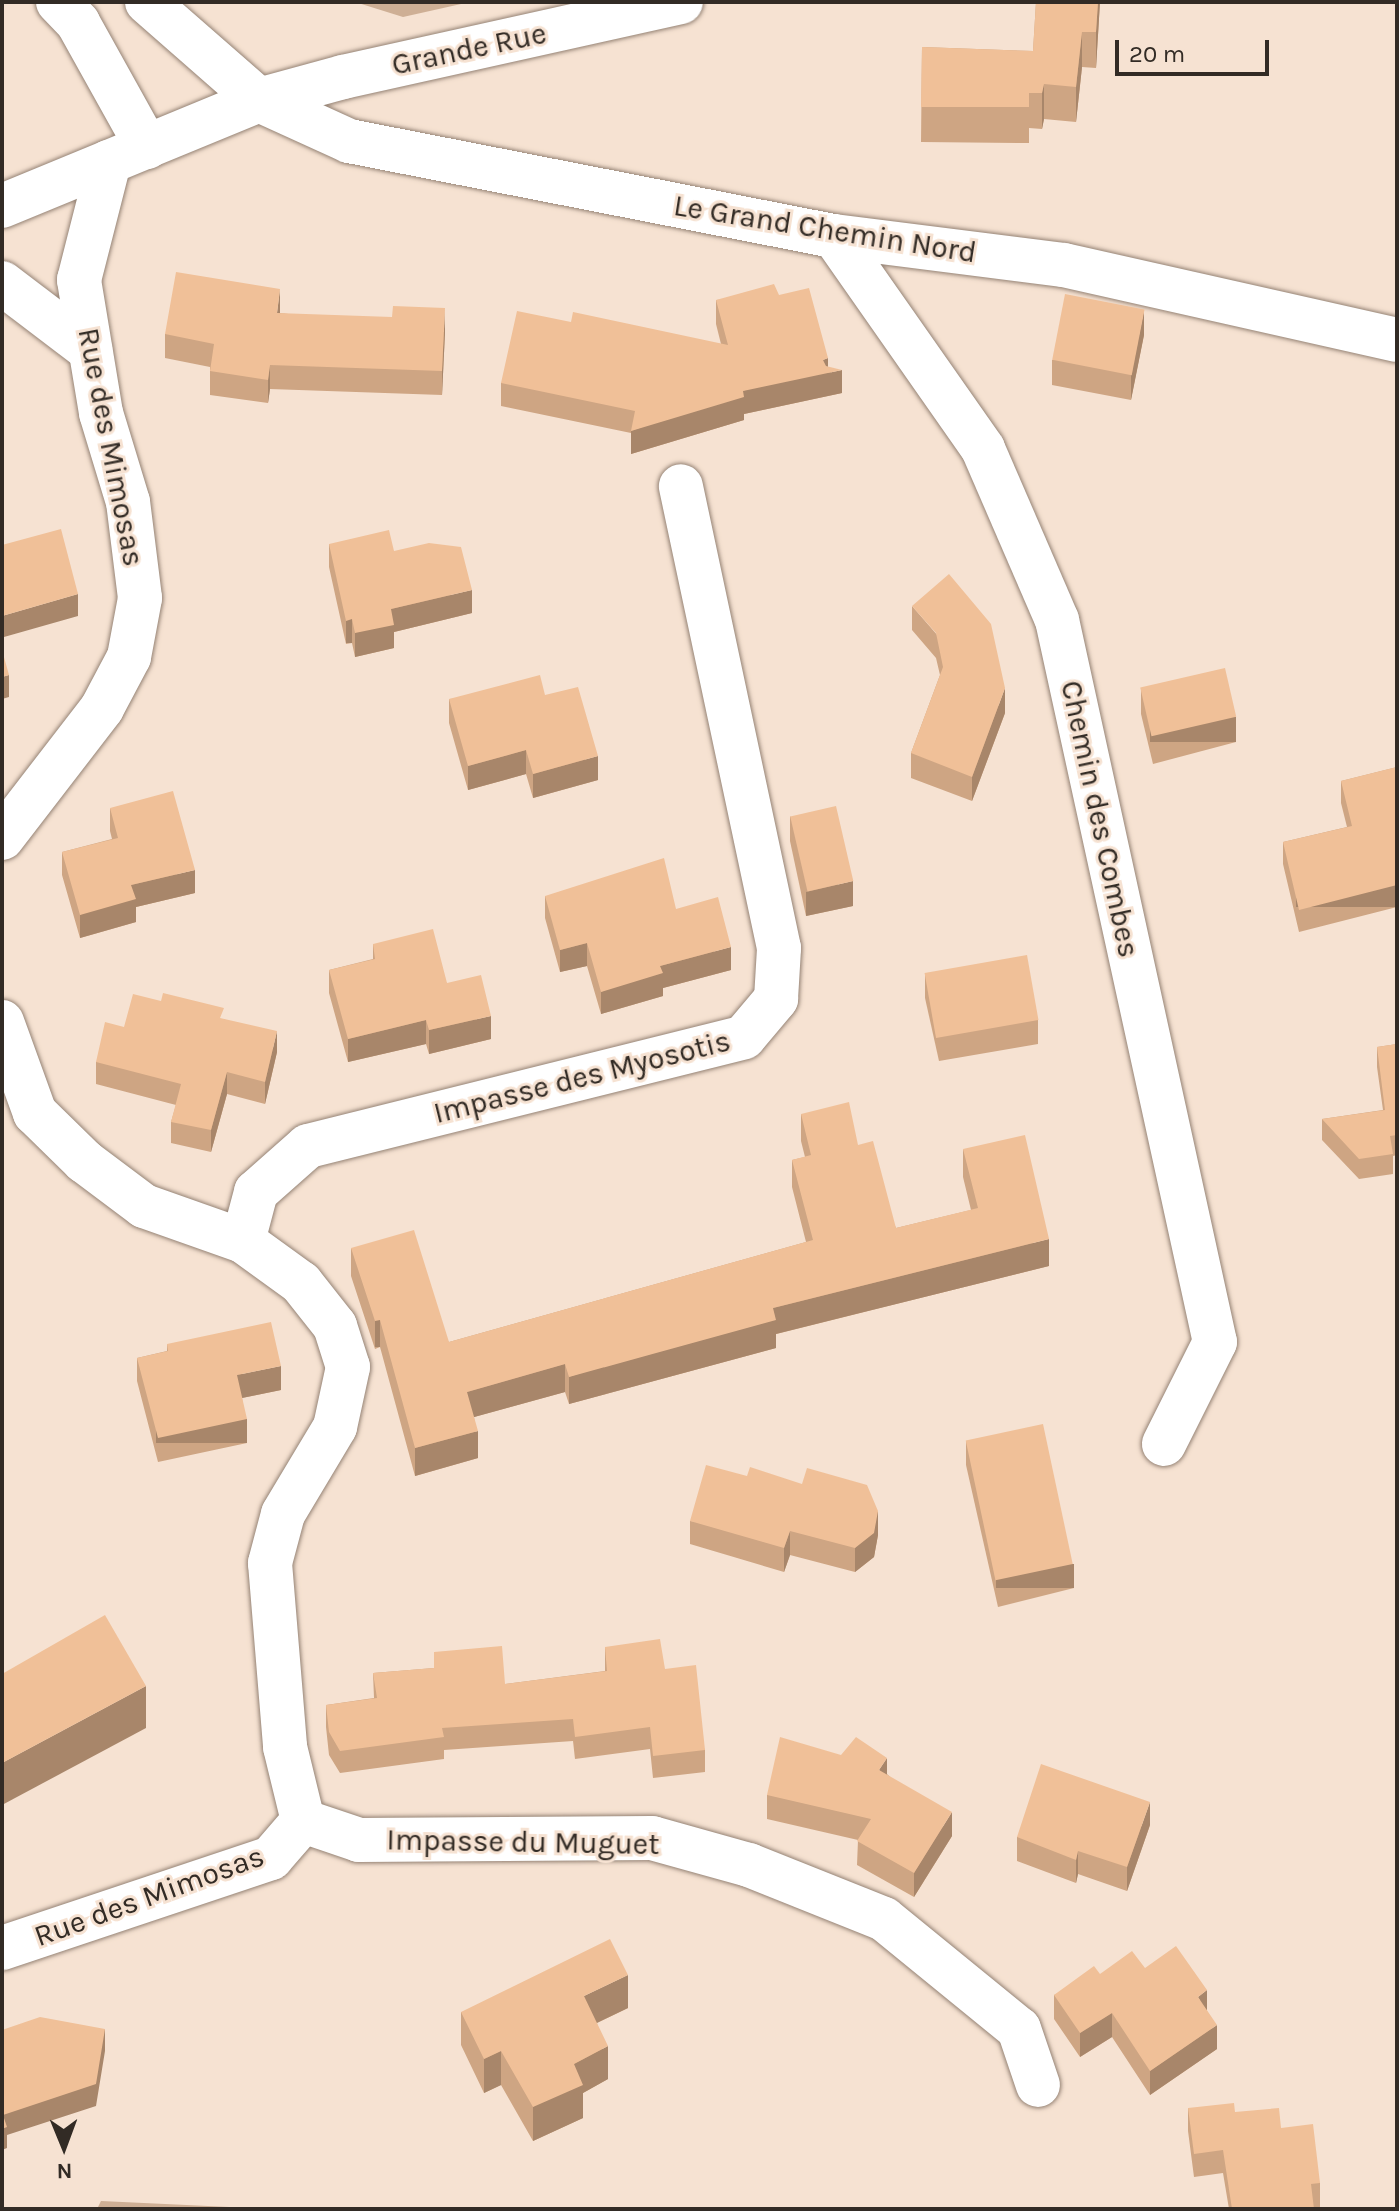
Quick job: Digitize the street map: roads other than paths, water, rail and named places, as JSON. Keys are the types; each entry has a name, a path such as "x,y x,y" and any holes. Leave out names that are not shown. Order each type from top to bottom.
{"street":[{"path":"58,2 78,23 128,155"},
{"name":"Le Grand Chemin Nord","path":"147,2 259,100 349,141 834,236 1064,265 1397,340"},
{"name":"Grande Rue","path":"2,206 259,100 681,2"},
{"name":"Rue des Mimosas","path":"2,838 102,708 129,657 140,598 128,502 101,413 79,280 128,155"},
{"name":"Chemin des Combes","path":"834,236 983,449 1057,620 1215,1342 1164,1444"},
{"path":"2,283 90,350"},
{"name":"Impasse des Myosotis","path":"243,1241 256,1192 308,1146 744,1037 776,999 779,948 681,486"},
{"path":"2,1022 35,1113 84,1161 144,1206 243,1241 301,1283 335,1326 348,1367 335,1427 283,1514 270,1563 285,1747 303,1821"},
{"name":"Rue des Mimosas","path":"2,1948 271,1858 303,1821"},
{"name":"Impasse du Muguet","path":"303,1821 359,1840 652,1838 749,1865 884,1919 1019,2029 1038,2085"}]}
